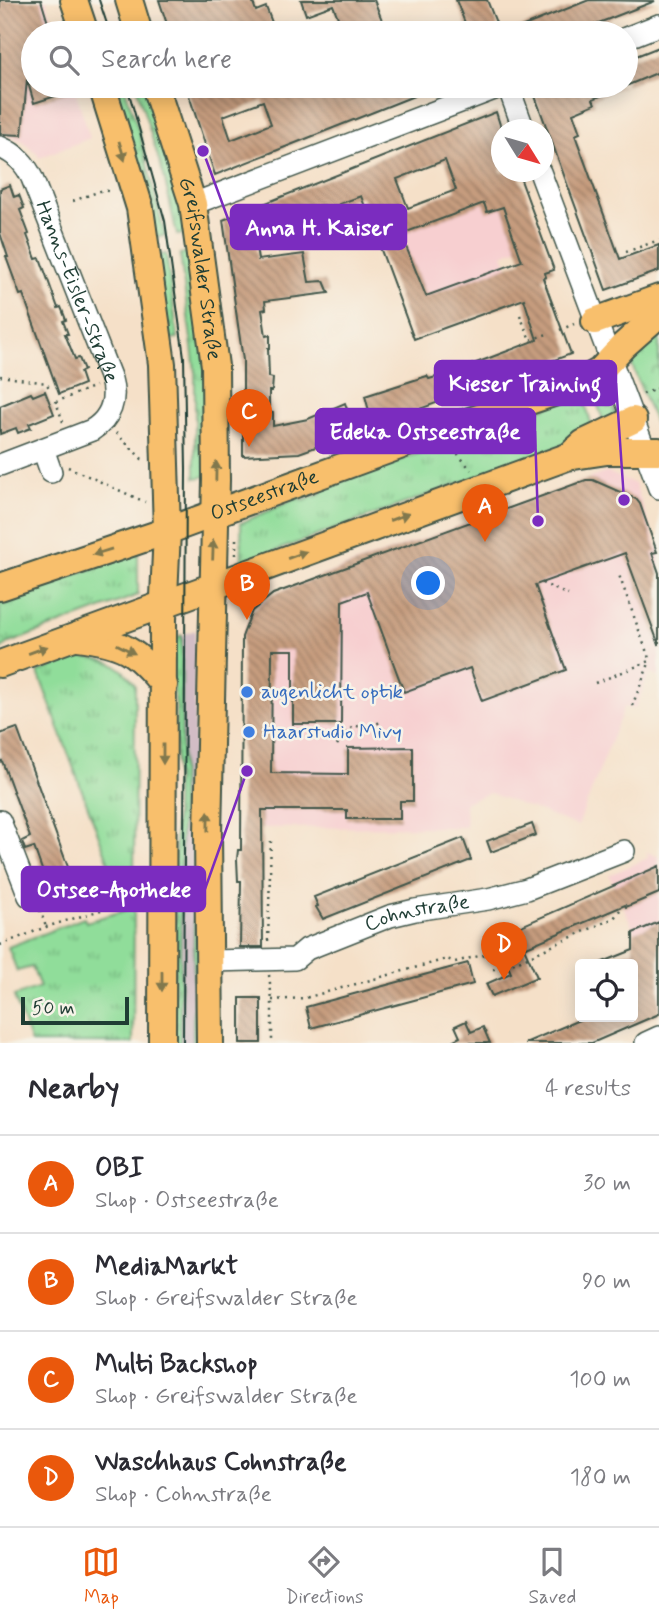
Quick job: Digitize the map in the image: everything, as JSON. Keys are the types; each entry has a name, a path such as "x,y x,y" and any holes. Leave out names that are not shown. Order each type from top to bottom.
{"main road":[{"path":"74,0 81,21"},
{"path":"129,0 135,21"},
{"path":"106,98 140,208 162,364 167,531 164,605 162,1043"},
{"name":"Greifswalder Straße","path":"159,98 193,204 215,366 226,520 212,586 208,833 210,1043"},
{"path":"586,322 659,298"},
{"name":"Ostseestraße","path":"0,586 167,531 226,520 443,430 574,386 600,371 659,313"},
{"path":"567,457 637,408"},
{"path":"0,664 567,457 607,451 653,451"},
{"path":"75,637 122,646 142,659 164,685"}],"street":[{"path":"638,33 659,25"},
{"path":"193,204 471,98"},
{"path":"513,98 520,119"},
{"name":"Hanns-Eisler-Straße","path":"0,147 14,153 27,167 111,379 113,403 104,421"},
{"path":"543,182 586,322 637,408 653,451 659,488"},
{"path":"0,465 92,430 104,421"},
{"path":"43,449 51,472"},
{"path":"0,821 29,896"},
{"name":"Cohnstraße","path":"210,961 295,959 307,949 390,916 488,899 527,889 615,854"},
{"path":"646,1043 659,1037"}],"path":[{"path":"73,201 103,190 115,193"},
{"path":"626,253 659,240"},
{"path":"520,315 530,340 550,333"},
{"path":"560,330 586,322"},
{"path":"0,376 46,383 51,389"},
{"path":"56,402 111,379"},
{"path":"637,408 659,388"},
{"path":"53,396 69,439"},
{"path":"104,421 142,459 164,455"},
{"path":"449,443 470,469 477,473"},
{"path":"43,449 62,464 142,500 149,508"},
{"path":"226,520 236,564"},
{"path":"619,575 650,661 632,706"},
{"path":"542,583 568,595"},
{"path":"640,632 646,629"},
{"path":"595,683 650,661"},
{"path":"337,745 352,726 382,722"},
{"path":"0,945 46,927 140,898"},
{"path":"493,969 501,969 614,918 620,910"},
{"path":"272,1000 304,998 447,959 455,962 487,954"}],"shaded area":[{"path":"0,0 46,0 53,21 21,21 21,98 78,98 90,138 39,158 23,141 0,133"},
{"path":"470,167 487,212 527,197 543,239 503,254 520,300 414,339 366,208 408,208 456,190"},
{"path":"607,472 635,484 659,552 659,677 649,673 635,709 624,707 578,826 490,793 465,802 466,827 241,828 242,635 250,615 260,603 273,594 331,572"},
{"path":"195,630 193,1043 180,1043 182,635"},
{"path":"647,852 659,857 659,1014 655,1016 638,977 638,959 630,959 627,952 641,946 609,875 648,858"}],"green space":[{"path":"115,98 128,98 139,132 165,236 156,237"},
{"path":"140,98 151,98 190,233 177,235 164,176"},
{"path":"192,251 205,347 208,476 195,478 195,370 180,254"},
{"path":"166,254 178,338 168,339 156,256"},
{"path":"659,323 659,434 632,365 632,352"},
{"path":"603,386 608,389 612,401 607,403 607,407 613,407 619,421 606,429 593,390"},
{"path":"577,396 584,400 592,426 588,436 242,563 241,523 300,497 303,501 321,494 320,489"},
{"path":"138,552 138,595 9,643 0,649 0,601"},
{"path":"182,635 180,1043 174,1043 176,706 171,640"},
{"path":"79,657 111,663 124,671 135,685 134,888 120,893 38,672"},
{"path":"195,776 202,776 200,1043 193,1043"},
{"path":"134,904 133,1043 31,1043 14,996 40,987 32,967 17,971 8,947 84,918 86,922 126,910 126,907"}],"building":[{"path":"0,0 41,0 47,21 21,21 21,98 25,98 22,135 0,134"},
{"path":"159,0 252,0 256,11 266,7 271,21 166,21"},
{"path":"301,0 374,0 382,21 339,21 333,5 306,15"},
{"path":"456,0 487,0 495,21 464,21"},
{"path":"589,0 655,1 604,21 536,21"},
{"path":"659,47 659,72 638,81 638,55"},
{"path":"33,98 50,98 34,103"},
{"path":"190,98 409,98 215,175","holes":["263,101 271,124 231,140 223,116"]},
{"path":"536,98 595,98 593,99 595,104 573,113 580,133 575,135 620,259 659,245 659,271 606,290 554,148 554,119 543,119"},
{"path":"496,112 498,119 491,119 491,182 522,182 554,270 545,273 546,277 543,278 571,354 373,426 365,396 427,376 429,379 447,374 537,340 524,299 414,339 361,196 339,204 345,217 333,221 327,206 254,234 258,260 304,254 309,282 324,281 329,293 265,301 266,309 262,310 266,336 270,335 269,377 273,378 272,391 269,391 269,412 273,413 273,426 308,419 345,403 355,433 299,453 243,456 243,360 223,220","holes":["445,160 456,190 408,208 397,179","484,203 487,212 503,207 522,261 426,296 401,234"]},
{"path":"10,185 14,197 19,195 24,208 20,210 29,234 27,235 36,259 40,258 58,308 61,307 66,320 63,321 68,334 65,334 75,359 79,358 84,370 80,372 84,384 59,394 23,294 20,295 6,257 0,233 0,189"},
{"path":"45,391 54,414 29,424 31,428 18,433 16,428 0,434 0,406 31,393 33,396"},
{"path":"586,480 593,480 636,499 640,504 657,552 652,553 659,573 659,645 625,553 535,585 566,670 482,701 470,668 404,692 367,592 342,601 341,724 293,724 293,650 272,650 271,773 348,774 348,748 413,747 413,801 400,801 400,819 347,819 347,810 262,810 263,947 240,947 241,881 238,881 237,859 238,850 241,850 242,637 252,611 273,594"},
{"path":"17,728 80,900 57,908 51,894 42,897 40,887 47,884 34,847 25,850 22,841 30,837 2,761 0,762 0,734"},
{"path":"532,824 536,835 491,852 487,841"},
{"path":"463,838 471,860 323,919 316,907 318,906 314,897"},
{"path":"659,866 659,893 524,948 537,977 492,996 486,984 511,973 496,937"},
{"path":"659,922 659,1014 592,1043 525,1043 575,1022 638,1022 638,959 610,959 633,950 633,933"},
{"path":"468,963 473,984 311,1028 306,1007"},
{"path":"240,998 261,998 261,1043 240,1043"},
{"path":"466,1021 471,1032 483,1027 490,1043 448,1043 460,1037 455,1026"}],"tram line":[{"path":"99,0 106,21"},
{"path":"130,98 165,221 184,357 186,469 183,1043"}],"place":[{"name":"Anna H. Kaiser","path":"203,151"},
{"name":"Multi Backshop","path":"249,447"},
{"name":"Kieser Training","path":"624,500"},
{"name":"Edeka Ostseestraße","path":"538,521"},
{"name":"OBI","path":"485,542"},
{"name":"MediaMarkt","path":"247,620"},
{"name":"augenlicht optik","path":"247,692"},
{"name":"Haarstudio Mivy","path":"249,732"},
{"name":"Ostsee-Apotheke","path":"247,771"},
{"name":"Waschhaus Cohnstraße","path":"504,980"}]}
